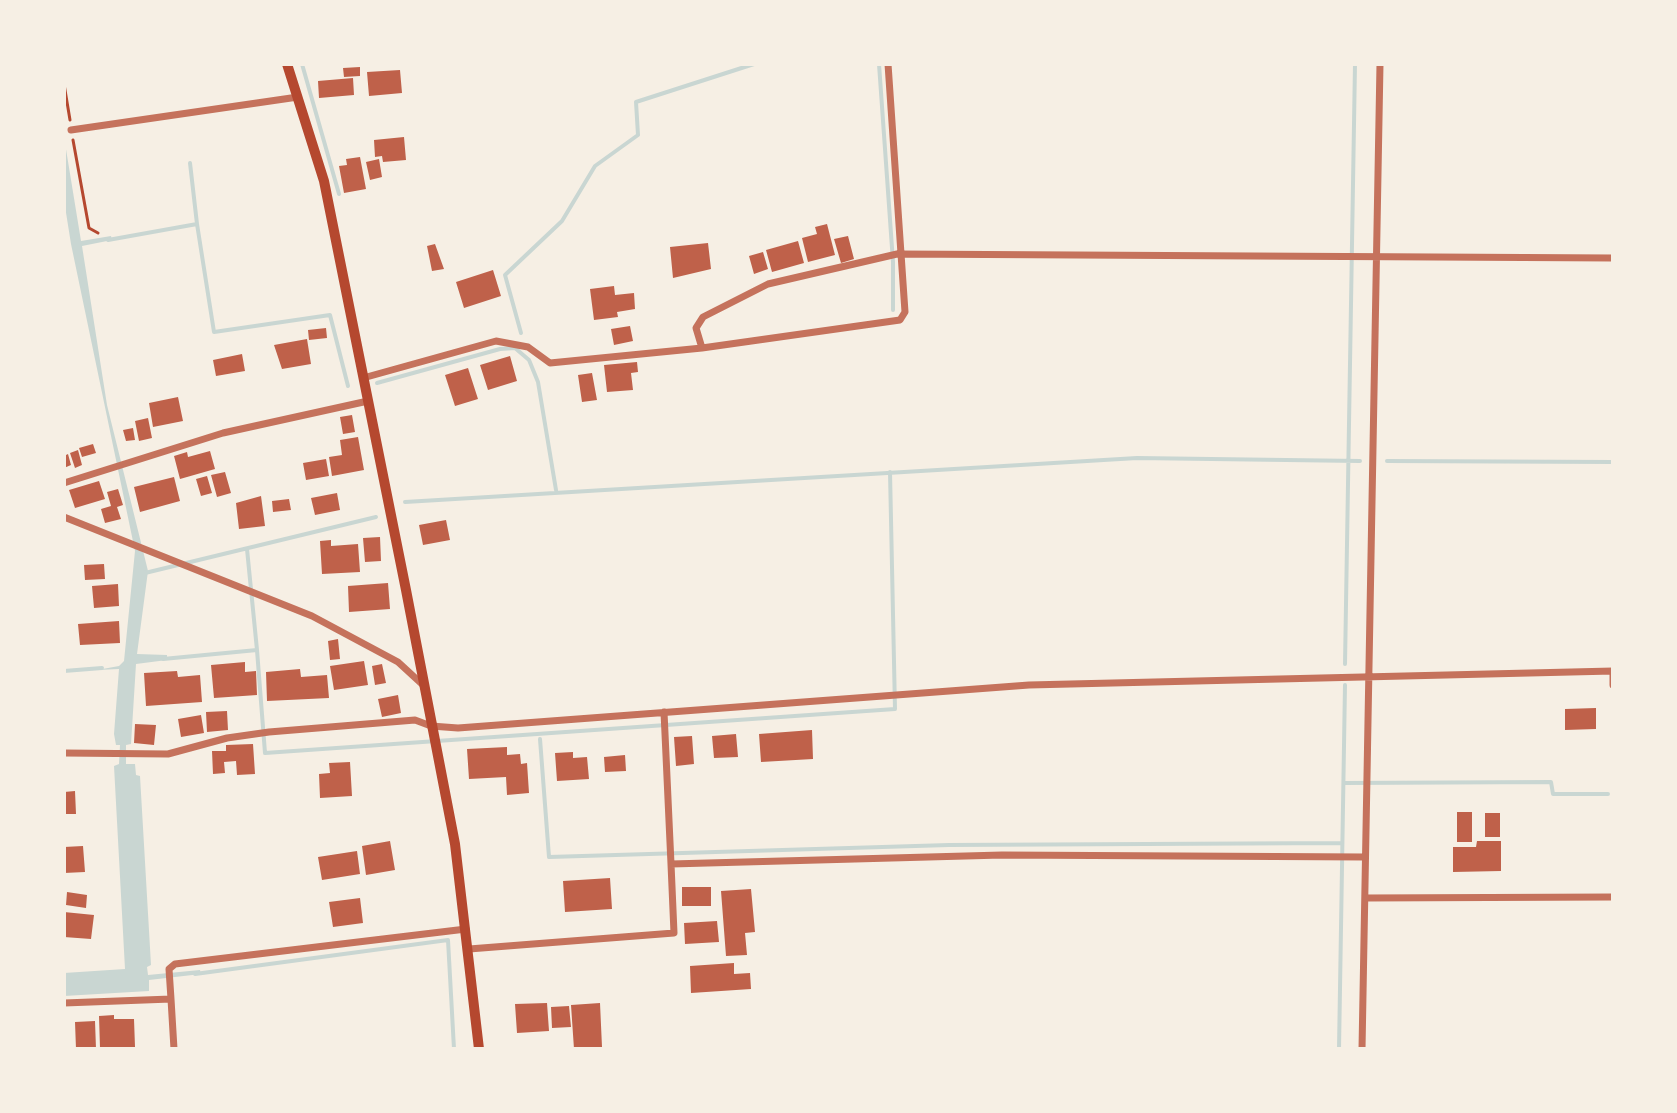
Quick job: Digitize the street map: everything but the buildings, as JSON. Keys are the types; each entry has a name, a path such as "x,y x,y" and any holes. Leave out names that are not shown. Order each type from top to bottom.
{"main road":[{"path":"287,64 324,181 455,844 479,1049"}],"street":[{"path":"363,378 496,341 528,347 550,363 702,348 900,320 905,312 888,64"},
{"path":"1362,1049 1380,64"},
{"path":"71,130 298,97"},
{"path":"702,348 696,328 703,317 742,297 768,284 886,255 1613,258"},
{"path":"64,483 123,462 237,430 368,401"},
{"path":"64,517 246,589 356,637 398,662 423,685"},
{"path":"64,753 168,754 269,732 415,720 432,731 664,716 900,694 1109,680 1613,671 1613,685"},
{"path":"469,949 674,933 664,716"},
{"path":"671,862 1002,855 1365,857"},
{"path":"1365,898 1613,897"},
{"path":"174,1049 169,969 175,964 466,929"},
{"path":"64,1003 171,999"}],"path":[{"path":"64,84 89,228 98,233"}],"shaded area":[{"path":"64,137 81,241 111,236 112,240 82,246 107,405 148,571 137,654 167,655 167,660 136,664 131,744 126,745 126,764 135,764 136,775 140,776 151,965 147,967 148,975 200,970 201,974 149,980 149,991 64,996 64,973 125,969 114,766 119,764 120,745 116,745 114,734 119,669 97,670 119,666 124,661 135,551 71,244 64,200"}],"waterway":[{"path":"302,64 339,194"},
{"path":"521,333 505,275 562,221 595,166 638,135 636,102 754,64"},
{"path":"879,64 893,262 893,310"},
{"path":"1345,664 1355,64"},
{"path":"190,163 197,224"},
{"path":"108,240 197,224 214,332 330,315 348,386"},
{"path":"377,383 500,349 515,348 529,360 538,382 556,490"},
{"path":"405,502 1137,458 1360,461"},
{"path":"1387,461 1613,462"},
{"path":"163,659 257,650 265,753 895,709 890,472"},
{"path":"145,573 376,517"},
{"path":"247,549 257,650"},
{"path":"64,671 102,668"},
{"path":"1339,1049 1345,685"},
{"path":"540,739 549,857 949,845 1342,843"},
{"path":"1344,783 1551,782 1553,794 1608,794"},
{"path":"195,974 448,940 454,1049"}]}
